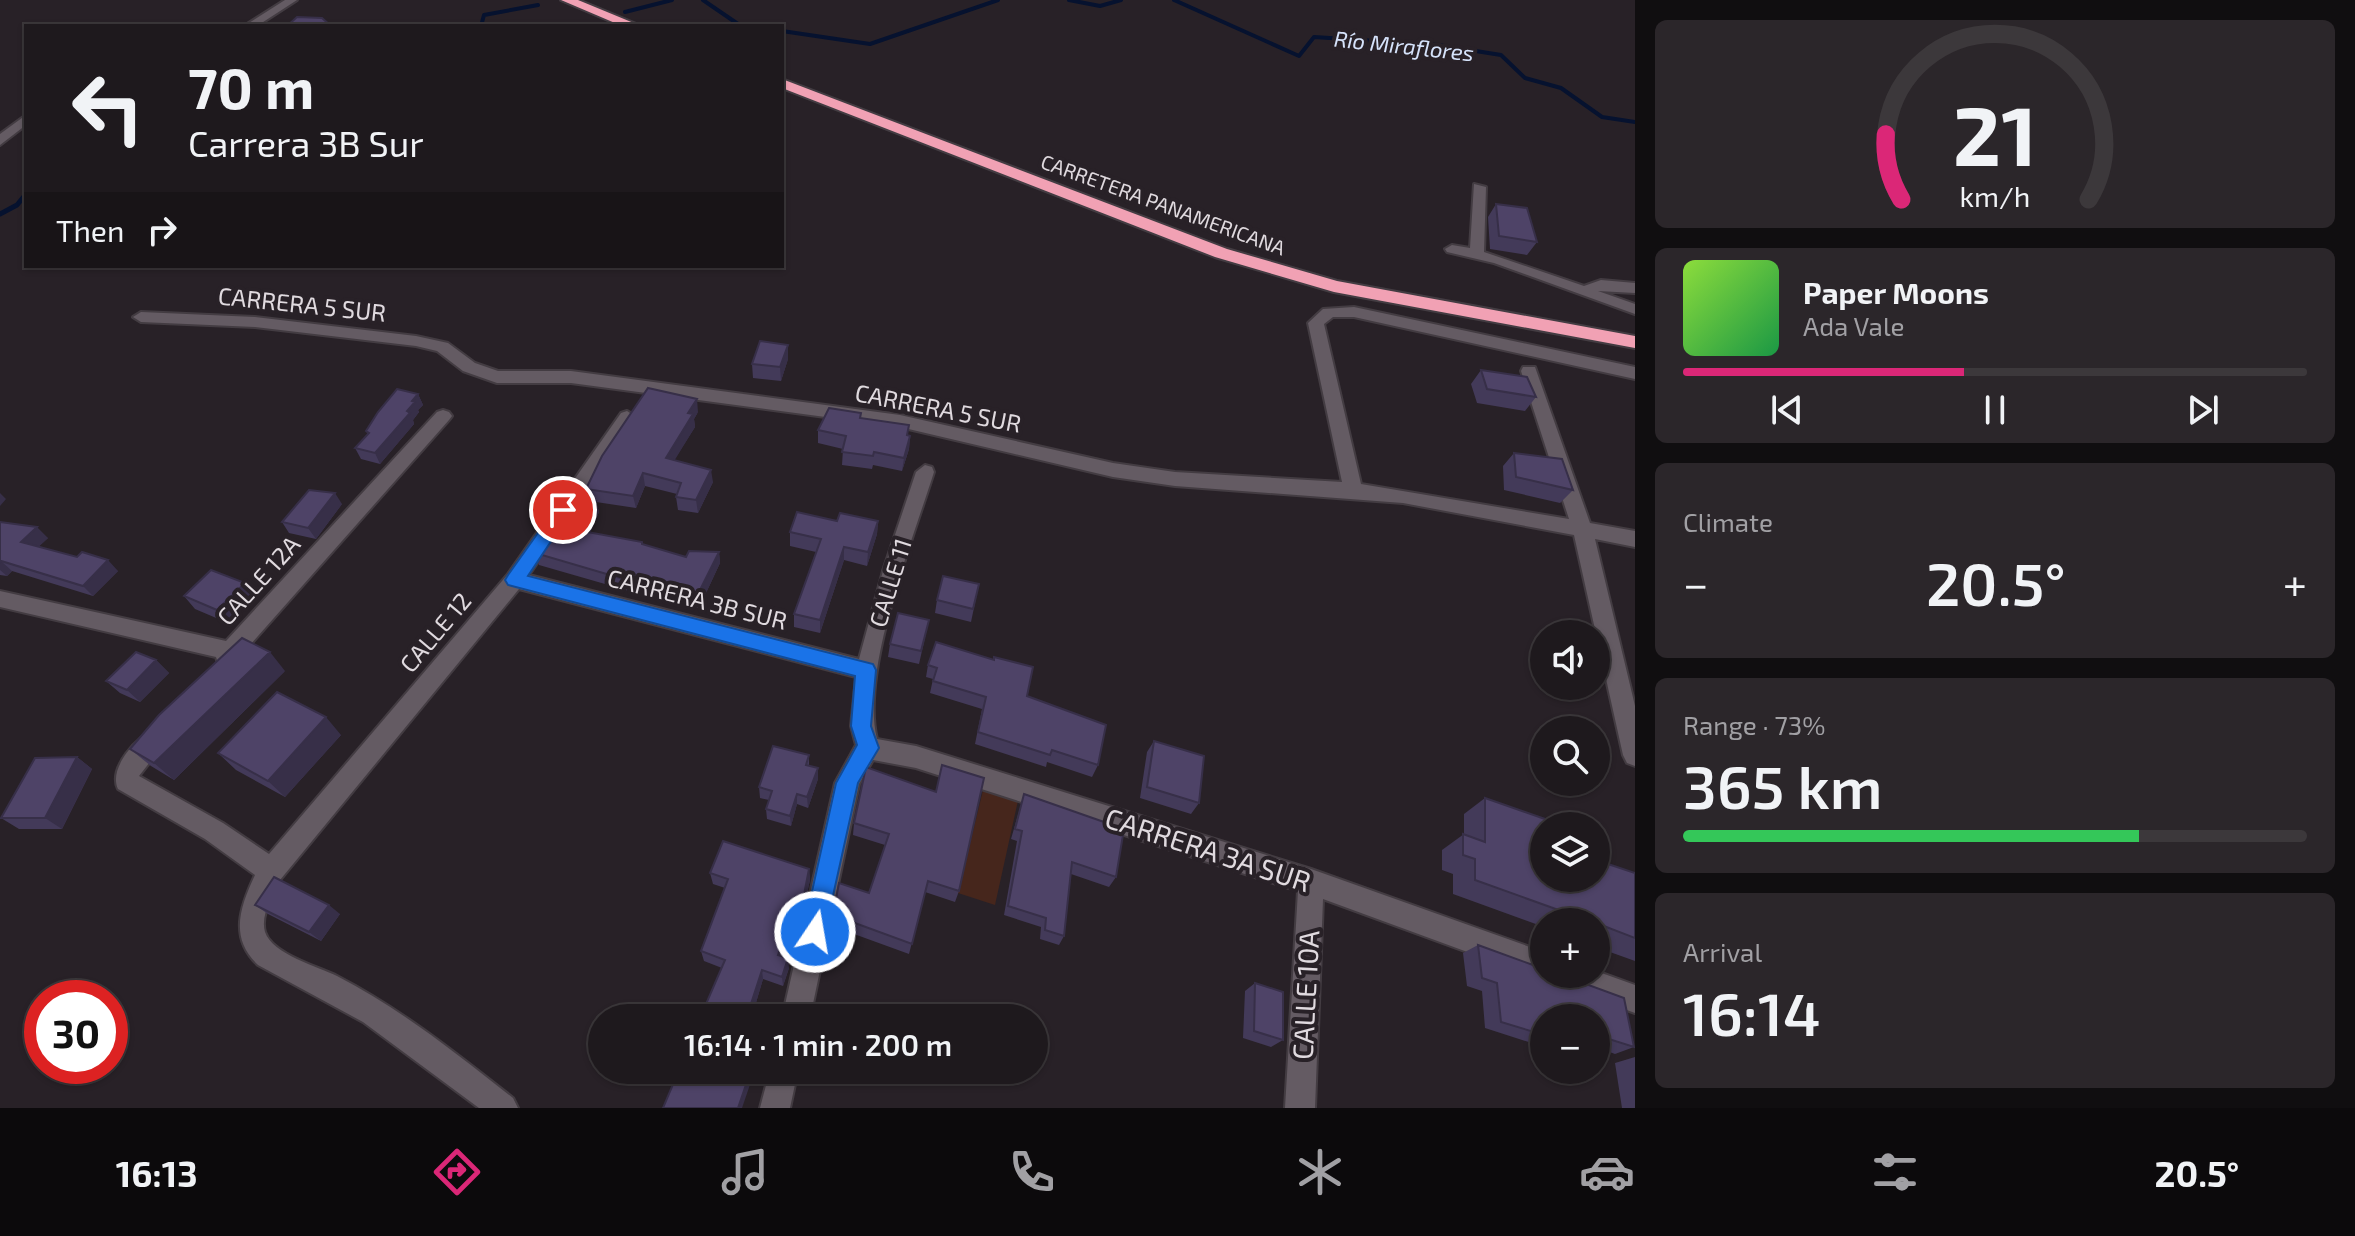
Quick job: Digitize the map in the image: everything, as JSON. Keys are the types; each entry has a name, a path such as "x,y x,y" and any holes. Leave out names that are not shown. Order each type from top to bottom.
{"highway":[{"path":"567,0 629,24"},
{"name":"CARRETERA PANAMERICANA","path":"784,84 1221,253 1288,275 1635,342"}],"street":[{"path":"252,24 292,0"},
{"path":"0,141 24,121"},
{"path":"0,155 24,137"},
{"path":"1477,253 1479,187"},
{"path":"1452,249 1477,253 1635,309"},
{"path":"1586,291 1601,285 1635,288"},
{"path":"1353,490 1316,323 1329,312 1354,312 1635,373"},
{"name":"CARRERA 5 SUR","path":"141,317 255,322 416,341 442,347 469,367 497,377 571,377 900,421 1049,456 1175,479 1403,496 1635,539"},
{"path":"1529,371 1583,531 1635,755"},
{"name":"CALLE 12A","path":"210,675 443,416"},
{"name":"CALLE 12","path":"503,1108 376,1014 263,955 253,938 252,921 271,871 515,580 627,417"},
{"name":"CALLE 11","path":"868,748 861,726 866,670 925,472"},
{"name":"CARRERA 3B SUR","path":"515,580 866,670"},
{"path":"0,599 230,651"},
{"path":"169,723 128,771 126,781 214,831 271,871"},
{"path":"799,1004 847,783 868,748"},
{"name":"CARRERA 3A SUR","path":"868,748 916,757 1311,882 1530,961"},
{"name":"CALLE 10A","path":"1300,1108 1311,882"},
{"path":"1605,988 1635,999"},
{"path":"775,1108 781,1084"}],"shaded area":[{"path":"984,786 1019,796 995,905 958,893"}],"building":[{"path":"297,17 322,18 329,24 289,24"},
{"path":"1496,204 1527,208 1537,242 1499,236"},
{"path":"760,341 788,345 780,367 752,364"},
{"path":"1481,370 1527,377 1536,397 1487,389"},
{"path":"648,388 697,399 688,413 693,414 666,458 711,470 696,500 676,497 681,483 643,473 633,496 586,489 602,456"},
{"path":"397,389 418,394 407,411 410,413 375,453 355,448 369,433 366,431 378,412"},
{"path":"829,408 861,413 860,418 909,425 907,435 910,436 904,458 874,452 873,456 842,452 846,436 818,430"},
{"path":"1514,453 1562,459 1573,490 1516,477"},
{"path":"309,490 335,493 308,528 282,522"},
{"path":"574,497 596,501 582,531 642,542 686,557 689,551 719,552 697,596 663,587 661,590 535,553 557,521 562,522"},
{"path":"797,512 837,521 840,513 878,521 868,552 844,547 820,620 794,614 821,539 790,532"},
{"path":"0,522 37,527 21,542 77,557 82,552 108,560 83,586 0,562"},
{"path":"211,570 245,583 217,610 184,596"},
{"path":"943,576 979,584 973,609 937,600"},
{"path":"898,613 929,620 921,651 890,644"},
{"path":"242,638 270,652 154,763 130,749 159,715"},
{"path":"936,642 994,660 994,657 1033,667 1027,696 1106,725 1098,765 1052,750 1050,755 978,732 986,697 933,681 937,668 928,665"},
{"path":"136,652 156,660 127,690 106,681"},
{"path":"277,692 326,717 268,781 218,753"},
{"path":"1154,741 1204,756 1199,803 1147,787"},
{"path":"773,746 809,755 806,765 818,768 807,797 797,794 790,816 766,809 772,791 759,787"},
{"path":"77,757 45,818 1,818 35,758"},
{"path":"942,765 984,778 959,891 928,881 912,944 833,915 839,883 869,893 889,834 854,823 866,767 936,792"},
{"path":"1024,794 1124,829 1116,877 1072,862 1064,936 1045,930 1046,918 1008,906 1022,831 1015,829"},
{"path":"1485,798 1530,814 1530,892 1610,892 1610,865 1635,873 1635,938 1610,928 1610,908 1553,908 1475,880 1475,859 1463,855 1463,834 1485,842"},
{"path":"723,841 809,869 802,905 795,903 778,955 788,958 782,977 762,970 751,1004 706,1004 725,960 701,951 728,879 710,873"},
{"path":"274,877 329,905 309,932 255,905"},
{"path":"1478,945 1530,964 1530,988 1597,988 1624,998 1634,1047 1610,1039 1610,1004 1530,1004 1530,1031 1501,1022 1497,983 1482,978"},
{"path":"1255,983 1283,992 1283,1040 1254,1031"},
{"path":"673,1084 746,1084 738,1108 663,1108"}],"waterway":[{"name":"Río Miraflores","path":"625,12 672,0"},
{"name":"Río Miraflores","path":"703,0 738,24"},
{"name":"Río Miraflores","path":"784,31 870,44 998,0"},
{"name":"Río Miraflores","path":"1069,0 1100,6 1121,0"},
{"name":"Río Miraflores","path":"1174,0 1299,56 1314,37 1438,45 1501,55 1525,78 1561,88 1602,117 1635,122"},
{"path":"482,24 484,15 538,5"},
{"path":"0,214 17,205 24,196"}],"route":[{"path":"563,510 515,580 866,670 861,726 868,748 852,770 847,783 815,932"}]}
